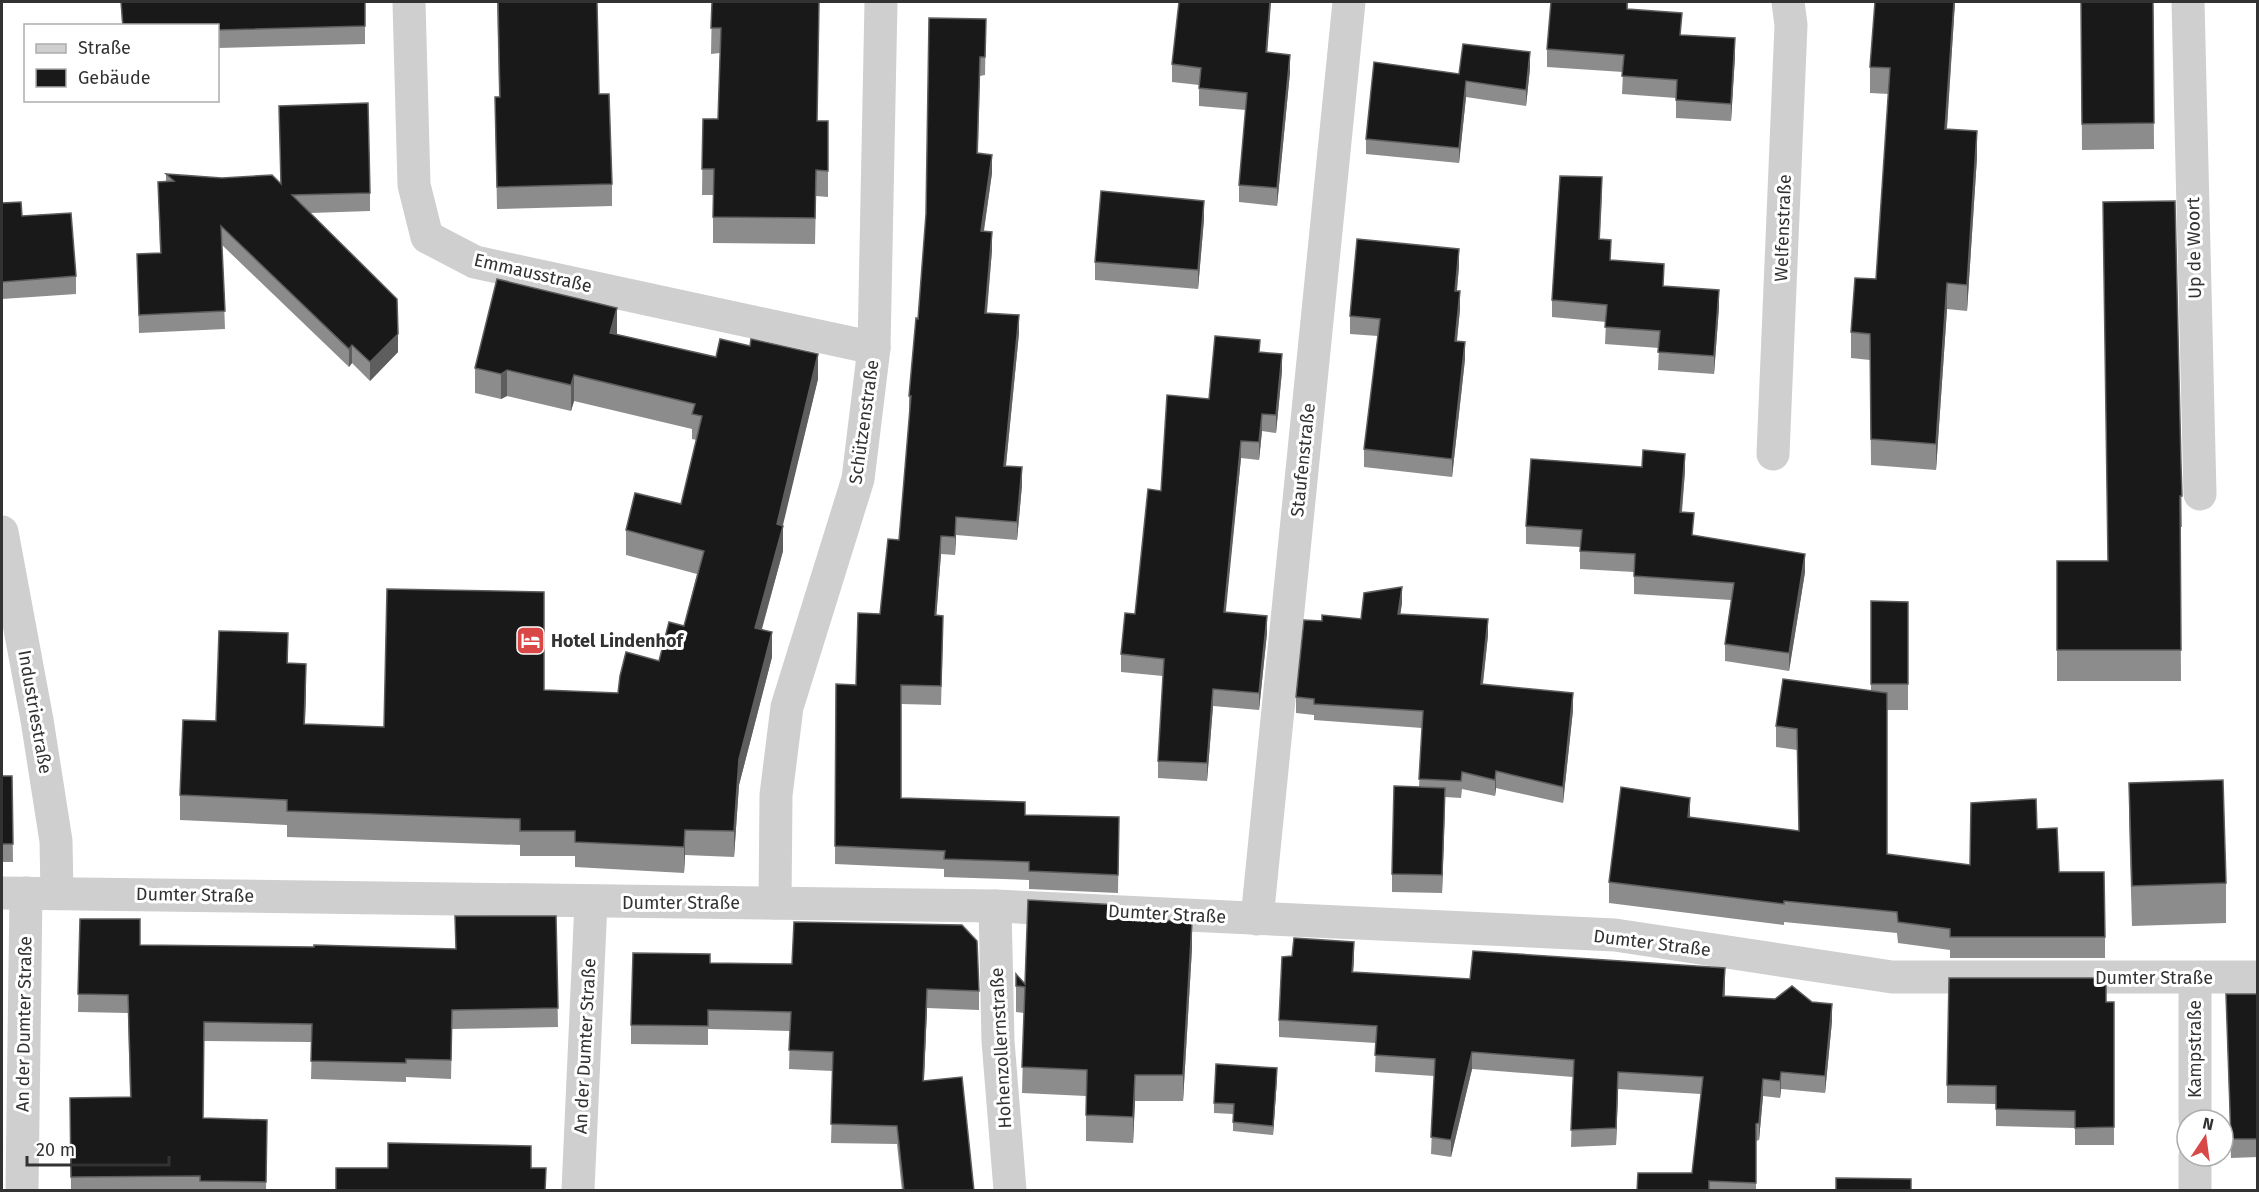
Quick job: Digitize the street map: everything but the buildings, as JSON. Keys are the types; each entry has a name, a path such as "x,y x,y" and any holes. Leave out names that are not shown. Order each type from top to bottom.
{"street":[{"name":"Emmausstraße","path":"409,2 414,185 427,237 475,262 874,348"},
{"name":"Schützenstraße","path":"775,903 776,795 787,707 858,479 874,348 881,2"},
{"name":"Staufenstraße","path":"1257,919 1349,2"},
{"name":"Welfenstraße","path":"1773,454 1791,25 1788,2"},
{"name":"Up de Woort","path":"2188,2 2200,494"},
{"name":"Industriestraße","path":"2,532 37,720 54,830 28,893"},
{"name":"Dumter Straße","path":"28,893 994,906 1615,935 1892,977 2195,979 2258,977"},
{"name":"An der Dumter Straße","path":"22,1191 28,893"},
{"name":"An der Dumter Straße","path":"578,1191 591,902"},
{"name":"Hohenzollernstraße","path":"994,906 998,1041 1010,1191"},
{"name":"Kampstraße","path":"2195,979 2195,1108"},
{"path":"2195,1168 2195,1191"}],"place":[{"name":"Hotel Lindenhof","path":"530,641"}]}
